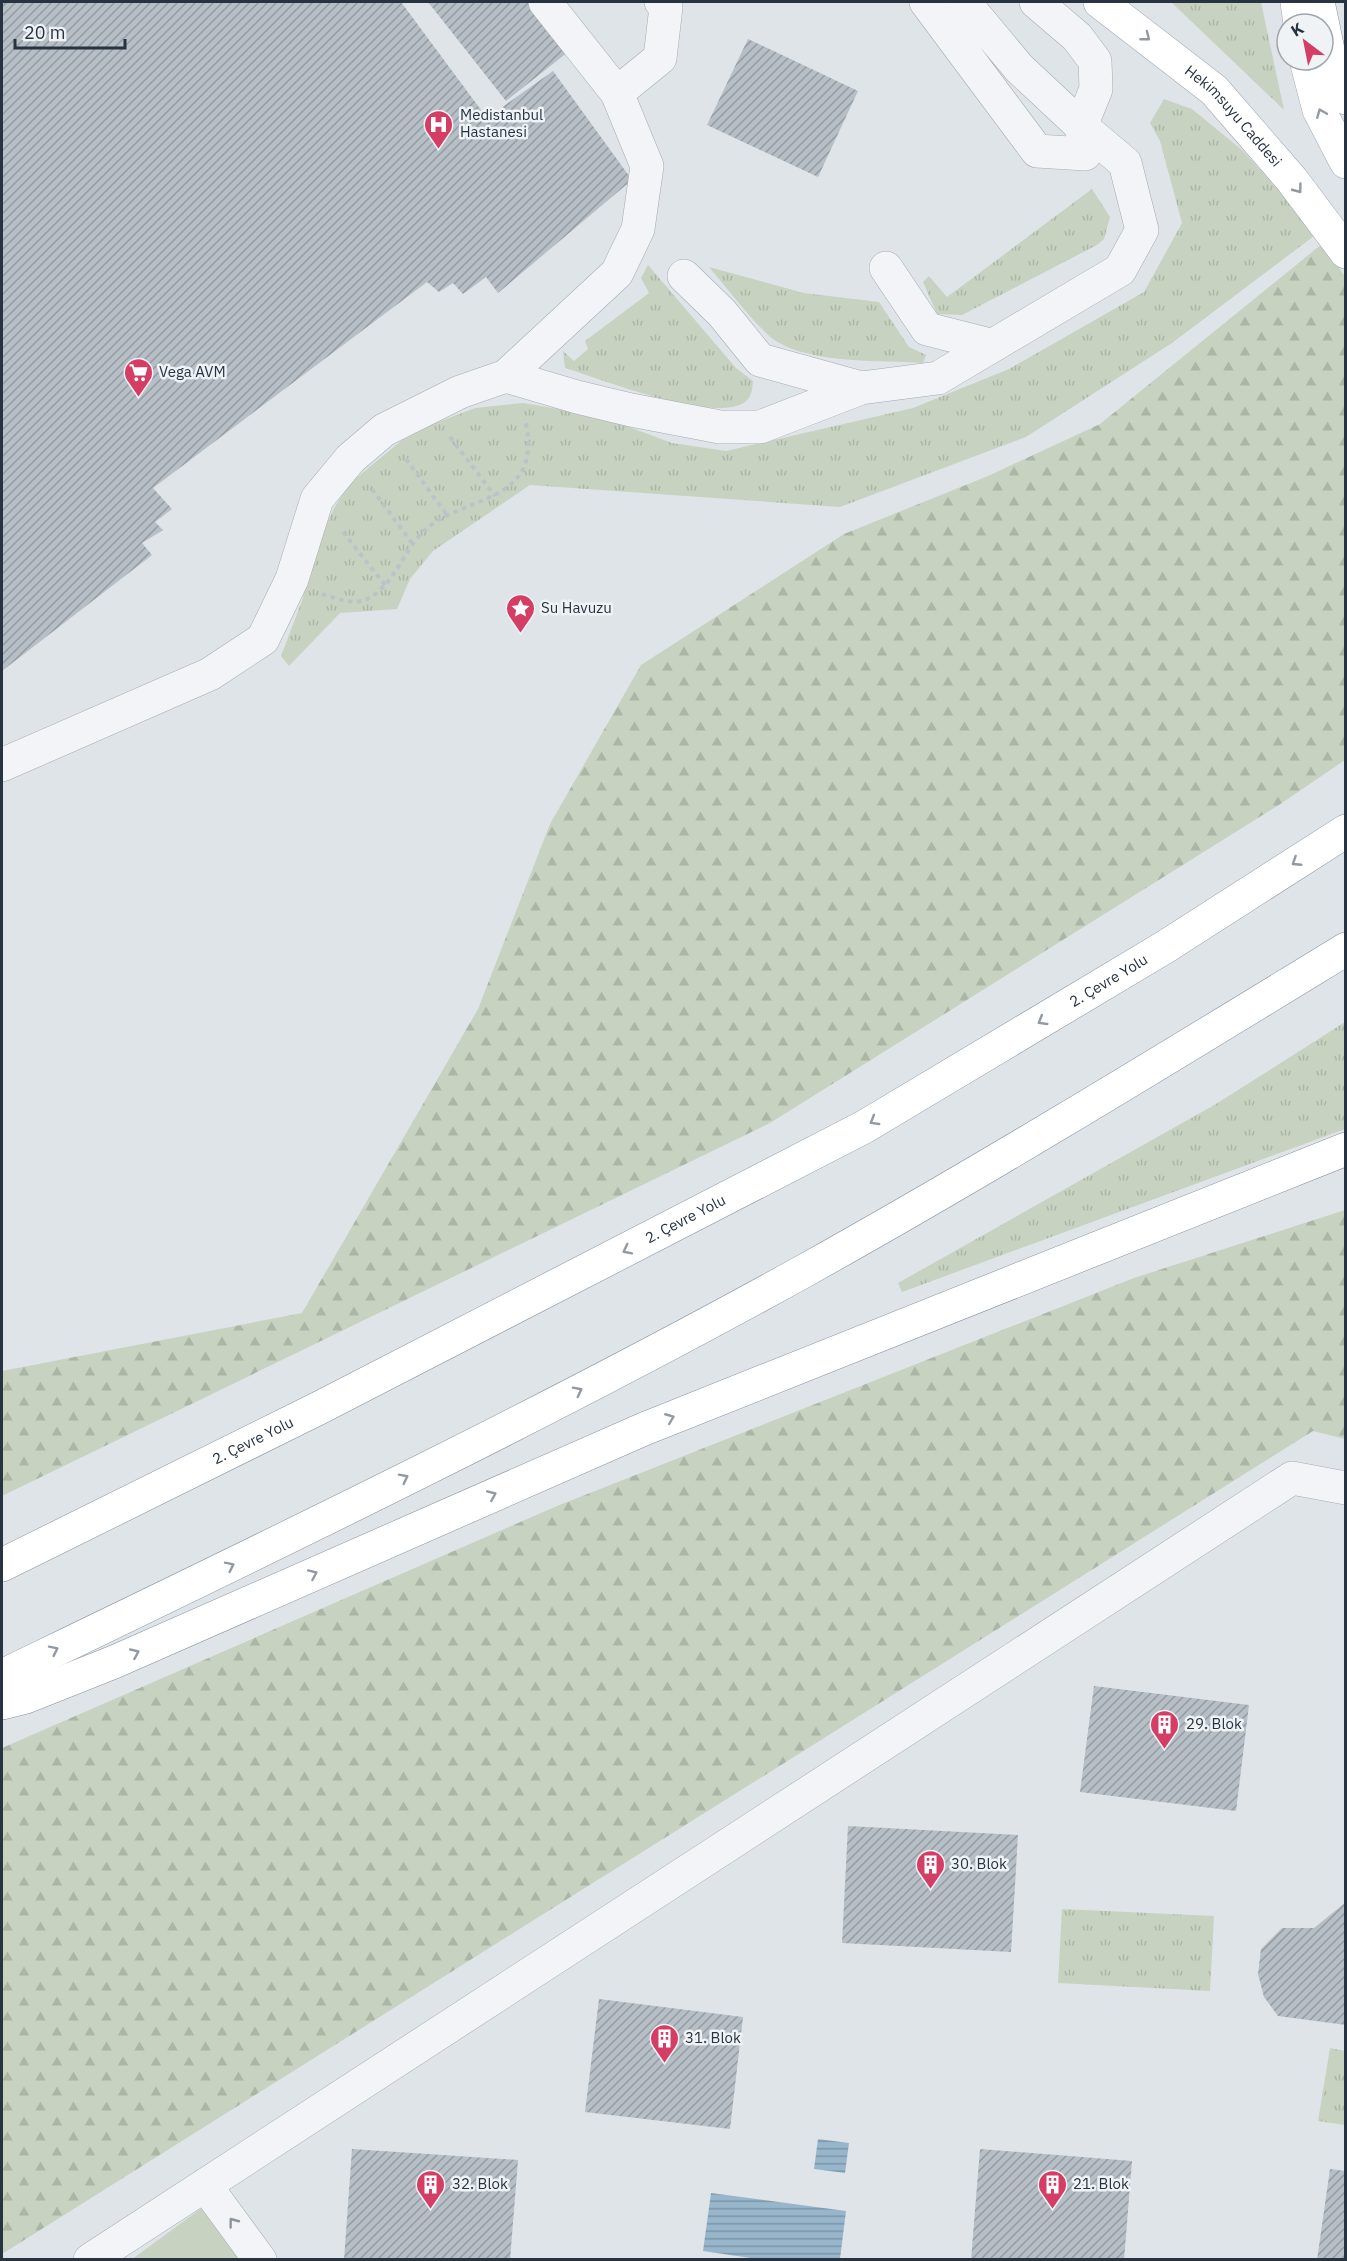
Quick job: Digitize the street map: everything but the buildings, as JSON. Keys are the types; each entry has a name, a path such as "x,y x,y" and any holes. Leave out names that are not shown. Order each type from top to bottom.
{"main road":[{"name":"Hekimsuyu Caddesi","path":"1100,2 1214,90 1292,180 1346,252"},
{"path":"1318,2 1333,74 1346,98"},
{"path":"1309,72 1319,110 1346,162"},
{"name":"2. Çevre Yolu","path":"2,1565 319,1408 864,1127 1164,947 1346,831"},
{"path":"2,1676 273,1545 579,1390 804,1270 1088,1107 1346,950"},
{"path":"2,1702 26,1697 114,1662 644,1429 1346,1149"}],"lane":[{"path":"2,765 210,674 263,639 292,579 317,499 351,459 384,430 460,392 506,376 617,273 638,229 647,166 617,93 545,2"},
{"path":"617,93 660,58 666,7 662,2"},
{"path":"926,2 1036,151 1085,154 1081,126 1096,89 1095,61 1077,37 1036,2"},
{"path":"506,376 577,398 720,427 760,427 861,388 938,378 990,345 1120,270 1142,230 1125,163 1081,126 1019,68 964,2"},
{"path":"886,268 927,329 990,345"},
{"path":"684,276 722,313 760,360 861,388"},
{"path":"90,2259 1293,1478 1346,1488"},
{"path":"205,2185 260,2259"}],"path":[{"path":"292,579 321,593 348,602 365,600 385,585 412,543 427,528 447,515 495,496 514,481 528,462 528,428 506,376"},
{"path":"429,408 495,496"},
{"path":"384,430 447,515"},
{"path":"351,459 412,543"},
{"path":"317,499 385,585"}],"green space":[{"path":"1171,2 1261,2 1284,110"},
{"path":"1164,99 1192,109 1242,150 1318,233 1172,343 1026,437 840,507 530,485 433,551 410,579 397,609 340,613 289,666 281,656 303,598 309,563 334,508 350,483 401,441 433,424 475,408 523,403 613,421 672,443 726,451 913,408 1009,369 1144,292 1182,223 1160,141 1150,123"},
{"path":"1092,189 1110,217 1104,239 1097,245 962,315 937,314 923,282 929,276 947,297"},
{"path":"1322,244 1346,278 1345,760 1279,805 770,1123 2,1496 2,1371 302,1313 478,1009 550,824 641,665 844,534 988,476 1100,424"},
{"path":"648,265 736,368 753,381 752,390 745,402 730,407 709,408 684,404 565,368 563,351 574,361 588,349 585,341 649,293 641,278"},
{"path":"709,267 804,293 879,302 909,347 926,355 923,363 841,359 799,351 781,344 767,334 744,310"},
{"path":"1345,1022 1345,1129 902,1292 898,1283 1216,1104"},
{"path":"1345,1210 1345,1439 1313,1431 2,2254 2,1748 557,1506 1134,1278"},
{"path":"1062,1909 1214,1916 1210,1991 1058,1983"},
{"path":"1330,2048 1345,2051 1345,2125 1318,2121"},
{"path":"203,2207 241,2260 131,2260"}],"water":[{"path":"818,2139 849,2143 845,2173 814,2169"},
{"path":"711,2193 846,2211 840,2259 764,2260 703,2251"}],"place":[{"name":"Medistanbul Hastanesi","path":"439,150"},
{"name":"Vega AVM","path":"138,398"},
{"name":"Su Havuzu","path":"520,634"},
{"name":"29. Blok","path":"1165,1750"},
{"name":"30. Blok","path":"930,1890"},
{"name":"31. Blok","path":"664,2064"},
{"name":"32. Blok","path":"431,2210"},
{"name":"21. Blok","path":"1052,2210"}]}
